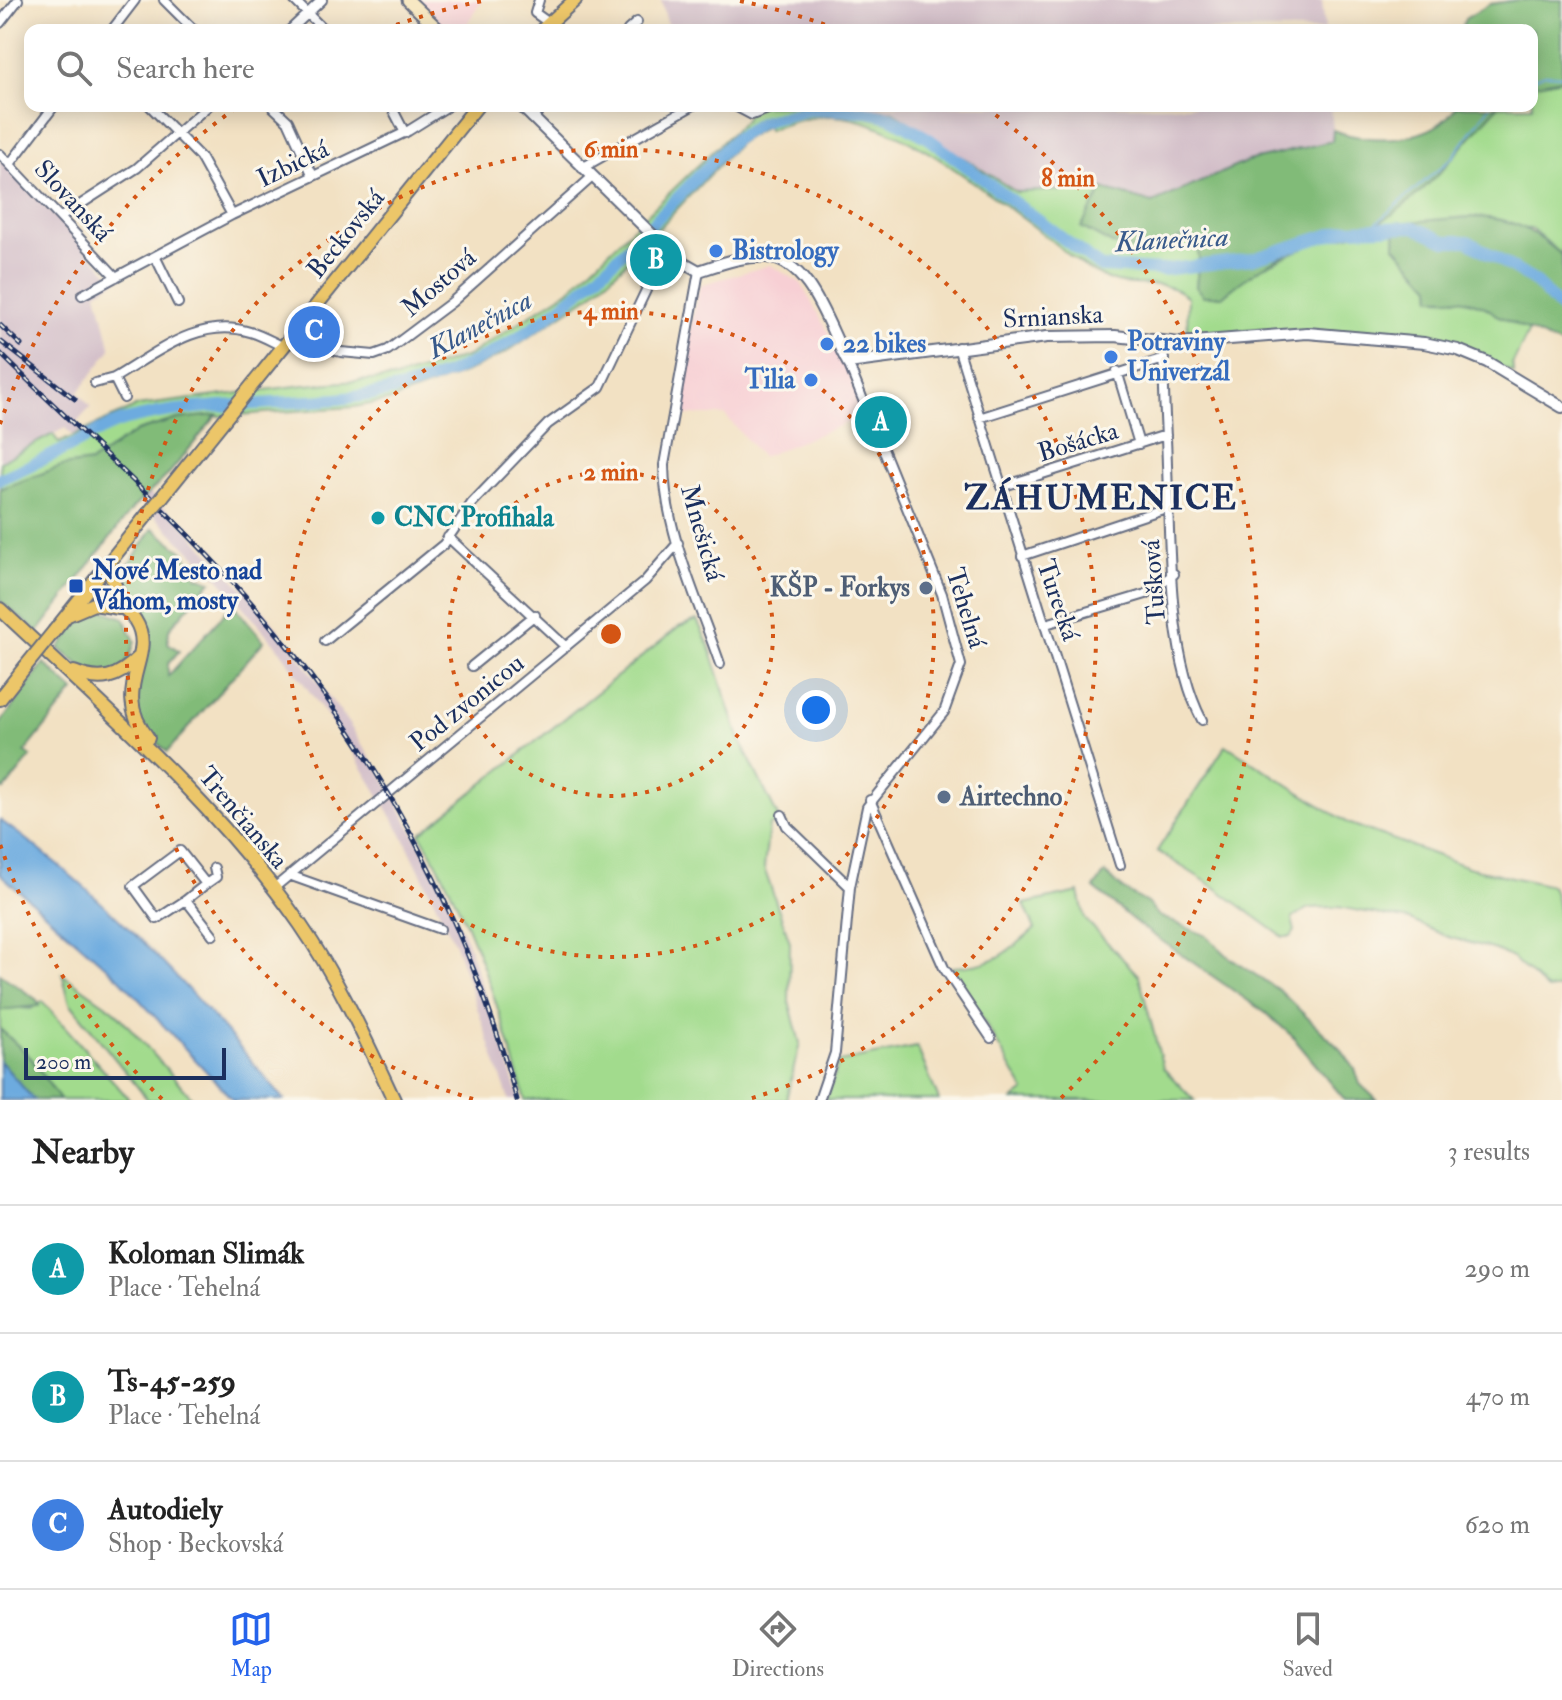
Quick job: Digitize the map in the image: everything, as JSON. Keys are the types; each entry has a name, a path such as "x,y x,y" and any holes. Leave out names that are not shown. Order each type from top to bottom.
{"main road":[{"path":"408,0 433,24"},
{"path":"547,24 575,0"},
{"name":"Beckovská","path":"0,699 472,112"},
{"path":"107,565 114,590 141,634 131,706 154,752"},
{"path":"93,583 126,610"},
{"path":"67,615 100,604 126,610"},
{"name":"Trenčianska","path":"0,609 154,752 203,802 274,888 338,987 394,1100"},
{"path":"0,618 19,627"},
{"path":"64,668 105,679 120,674 138,658"},
{"path":"0,684 25,667"}],"street":[{"path":"0,23 18,0"},
{"path":"117,24 135,0"},
{"path":"164,0 188,24"},
{"path":"294,0 318,24"},
{"path":"297,24 322,0"},
{"path":"539,0 535,13 543,24"},
{"path":"10,164 49,112"},
{"path":"156,112 210,172 232,215"},
{"path":"61,217 137,168 202,112"},
{"path":"278,112 288,121 313,176"},
{"path":"394,112 405,133"},
{"name":"Izbická","path":"82,295 232,215 405,133 438,112"},
{"path":"526,112 661,244 699,271"},
{"path":"532,118 538,112"},
{"path":"582,168 681,112"},
{"name":"Slovanská","path":"0,154 116,277"},
{"name":"Mostová","path":"95,383 114,378 196,331 242,330 286,344 341,352 374,355 388,350 452,302 591,178"},
{"path":"155,256 178,303"},
{"name":"Tehelná","path":"699,271 740,259 768,257 785,263 800,276 820,306 848,363 942,594 961,665 944,712 870,800 854,853 835,1053 819,1100"},
{"name":"Mnešická","path":"699,271 664,465 667,500 678,543 720,664"},
{"path":"325,641 448,537 472,503 548,424 603,382 648,286"},
{"name":"Srnianska","path":"848,363 958,347 1079,336 1164,341 1260,334 1340,335 1448,348 1487,362 1534,394 1562,407"},
{"name":"Tušková","path":"1164,341 1169,507 1179,652 1189,695 1202,720"},
{"name":"Turecká","path":"958,347 1120,865"},
{"path":"979,418 1117,371 1164,359"},
{"path":"1117,371 1139,444"},
{"path":"114,378 124,398"},
{"name":"Bošácka","path":"1001,487 1166,435"},
{"path":"1022,556 1169,507"},
{"path":"448,537 566,647"},
{"name":"Pod zvonicou","path":"274,888 653,574 678,543"},
{"path":"1046,624 1146,594 1174,574"},
{"path":"472,666 535,615"},
{"path":"870,800 944,968 991,1038"},
{"path":"782,815 787,826 850,887"},
{"path":"206,884 183,853 175,851 133,886 157,919 216,877 214,868"},
{"path":"289,875 440,929"},
{"path":"186,900 213,935"}],"shaded area":[{"path":"413,0 482,0 467,24 439,24"},
{"path":"661,0 1322,0 1324,24 667,24"},
{"path":"894,112 1332,112 1333,141 1248,161 1153,203 1103,189 1016,192"},
{"path":"0,159 116,281 97,292 111,349 78,393 91,407 76,423 179,521 267,614 345,718 385,780 467,941 520,1100 509,1100 455,944 401,832 352,751 279,649 219,579 65,428 0,462"},
{"path":"770,265 801,283 846,365 864,416 762,457 725,415 679,415 687,344 700,285"}],"green space":[{"path":"1517,0 1562,0 1562,79 1538,84 1538,24 1463,24 1465,19 1490,4"},
{"path":"1562,79 1562,255 1532,229 1396,223 1395,246 1431,286 1432,298 1463,299 1488,307 1529,331 1512,365 1514,373 1428,336 1408,338 1350,332 1255,330 1187,337 1188,297 1178,290 1107,279 1078,262 964,175 911,142 858,120 825,116 768,130 767,126 740,142 629,260 592,294 507,352 469,371 392,400 354,407 178,419 137,431 91,462 0,489 0,462 53,434 59,443 137,406 304,385 396,378 468,356 569,290 744,121 749,112 894,112 1016,192 1103,189 1082,227 1152,255 1181,237 1195,239 1199,257 1196,287 1223,296 1250,273 1290,254 1320,241 1361,232 1491,112 1538,112 1538,83"},
{"path":"1451,112 1493,112 1438,175 1385,219 1360,232 1310,244 1283,256 1223,296 1203,296 1196,287 1199,257 1195,239 1181,237 1152,255 1112,244 1081,227 1103,189 1153,203 1248,161 1332,141 1333,130 1365,138 1400,138 1433,128"},
{"path":"1469,217 1498,219 1520,226 1562,255 1562,346 1474,302 1432,298 1431,286 1395,246 1396,223"},
{"path":"217,415 167,476 133,508 38,632 0,601 0,489 62,466 91,462 137,431 178,419"},
{"path":"153,528 184,553 196,576 211,581 169,629 168,643 179,651 168,664 168,676 233,604 264,641 167,752 145,731 133,710 147,633 119,580"},
{"path":"100,609 124,618 135,641 122,668 113,673 92,671 59,648 81,620"},
{"path":"697,620 709,645 739,738 782,825 769,825 764,868 790,942 789,1002 800,1043 786,1100 525,1100 505,1031 469,930 420,834 679,627"},
{"path":"44,663 74,691 25,752 31,757 4,790 0,787 0,724"},
{"path":"1226,745 1348,823 1471,868 1552,886 1560,921 1562,988 1547,990 1514,959 1496,950 1448,937 1410,920 1338,907 1308,908 1292,919 1295,931 1291,937 1283,937 1213,886 1157,851"},
{"path":"1105,873 1124,890 1147,903 1159,916 1207,936 1230,958 1280,991 1342,1051 1355,1069 1360,1084 1377,1100 1345,1100 1292,1036 1267,1014 1139,925 1094,888"},
{"path":"1079,892 1085,919 1139,976 1163,1068 1194,1100 1013,1100 1025,1091 952,967 978,964 998,957 1035,929 1024,904"},
{"path":"0,974 37,1000 39,1006 0,1010"},
{"path":"62,974 115,1011 194,1100 148,1100 70,1003"},
{"path":"42,1001 130,1100 60,1100 31,1058 0,1029 0,1010 11,1007 31,1009"},
{"path":"0,1029 31,1058 60,1100 34,1100 0,1061"},
{"path":"917,1047 939,1100 826,1100 839,1062"}],"water":[{"path":"0,820 78,882 151,951 284,1100 233,1100 120,979 0,874"},
{"path":"0,1061 34,1100 0,1100"}],"waterway":[{"path":"1538,76 1562,75"},
{"name":"Klanečnica","path":"0,479 126,420 197,408 378,393 414,385 463,367 508,343 550,315 590,282 628,248 736,138 761,122 801,112"},
{"name":"Klanečnica","path":"867,112 890,117 928,138 1101,267 1162,270 1252,259 1347,229 1414,227 1445,241 1468,241 1534,281 1562,310"},
{"path":"1370,228 1453,157 1486,112"}],"railway":[{"path":"0,325 21,345"},
{"path":"0,341 75,399"},
{"path":"0,353 217,565 292,652 335,710 375,770 443,897 496,1031 517,1100"}],"place":[{"name":"Bistrology","path":"716,251"},
{"name":"Ts-45-259","path":"656,260"},
{"name":"Autodiely","path":"314,332"},
{"name":"22 bikes","path":"827,344"},
{"name":"Potraviny Univerzál","path":"1111,357"},
{"name":"Tilia","path":"811,380"},
{"name":"Koloman Slimák","path":"881,422"},
{"name":"CNC Profihala","path":"378,518"},
{"name":"Nové Mesto nad Váhom, mosty","path":"76,586"},
{"name":"KŠP - Forkys","path":"926,588"},
{"name":"Airtechno","path":"944,797"}],"district":[{"name":"ZÁHUMENICE","path":"1101,498"}]}
